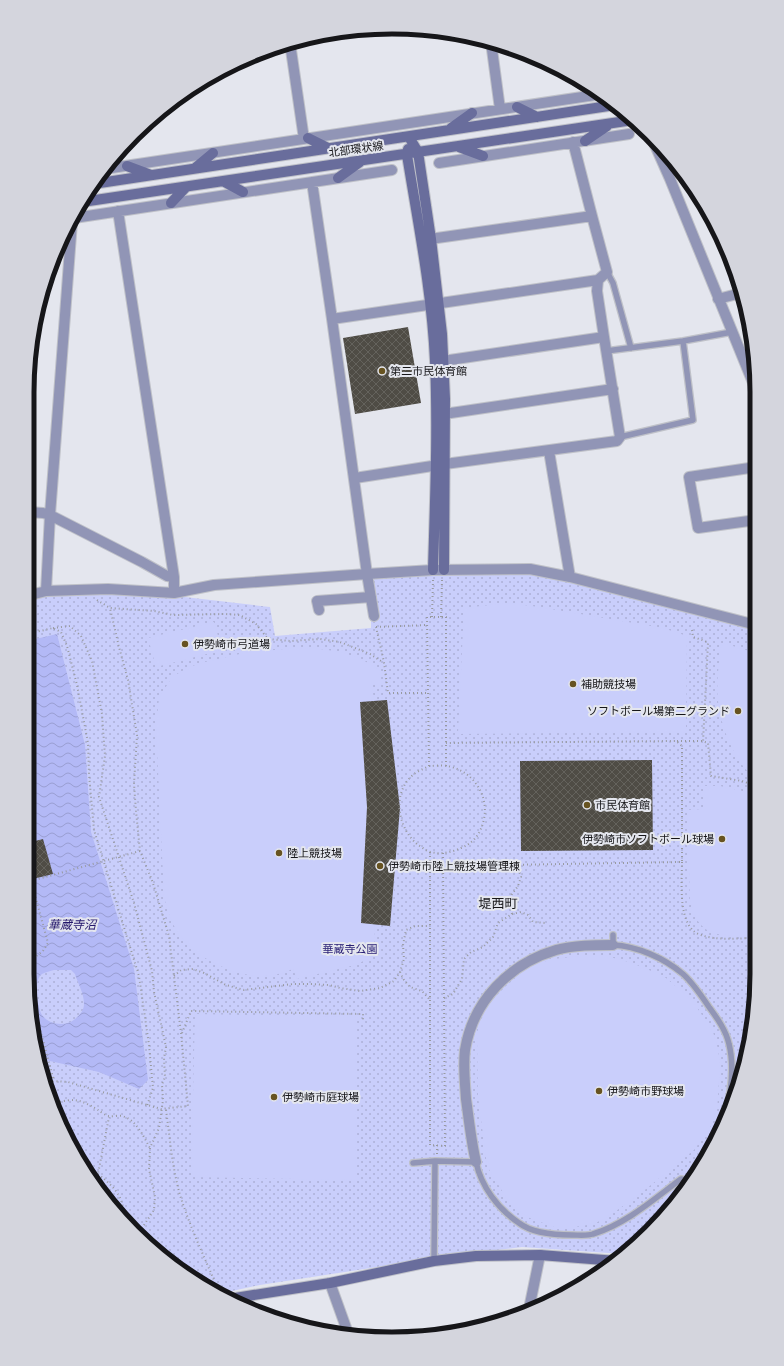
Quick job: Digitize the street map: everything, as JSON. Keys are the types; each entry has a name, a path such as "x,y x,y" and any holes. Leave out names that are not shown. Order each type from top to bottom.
{"street":[{"path":"492,48 500,109"},
{"path":"291,49 306,138"},
{"path":"115,166 127,166 593,95"},
{"path":"516,106 537,117"},
{"name":"北部環状線","path":"102,183 607,106"},
{"path":"450,130 472,113"},
{"name":"北部環状線","path":"89,201 361,160 407,155 418,152 626,121"},
{"path":"585,141 611,124"},
{"path":"439,163 629,134"},
{"path":"409,137 418,152 431,238 443,572"},
{"path":"409,137 407,155 420,240 442,334 444,414 433,572"},
{"path":"306,138 328,148"},
{"path":"332,318 598,280 608,272 573,142"},
{"path":"457,146 483,156"},
{"path":"195,168 213,153"},
{"path":"659,154 749,374"},
{"path":"338,178 361,160"},
{"path":"127,166 151,175"},
{"path":"80,217 392,170"},
{"path":"223,181 243,192"},
{"path":"312,182 374,616"},
{"path":"171,203 186,187"},
{"path":"118,211 174,577 174,593"},
{"path":"420,240 592,216"},
{"path":"46,591 50,515 71,234"},
{"path":"355,478 440,464 617,441 620,437 597,291 598,280"},
{"path":"718,299 736,294"},
{"path":"443,361 604,338"},
{"path":"444,414 613,389"},
{"path":"549,450 570,577"},
{"path":"750,468 689,477 698,528 750,521"},
{"path":"34,512 50,515 167,576 174,577"},
{"path":"34,594 46,591 108,589 174,593 214,585 367,574 530,569 570,577 750,623"},
{"path":"319,610 317,601 371,597"},
{"path":"476,1162 472,1145 464,1075 465,1051 471,1027 486,1000 504,977 526,961 557,950 613,940"},
{"path":"530,1305 540,1255"},
{"path":"239,1297 330,1284 434,1261 476,1256 540,1255 607,1260"},
{"path":"330,1284 347,1329"}],"lane":[{"path":"608,272 613,282 631,348"},
{"path":"606,351 682,341 732,332"},
{"path":"620,437 693,420 682,341"},
{"path":"613,940 660,959 683,974 700,994 719,1020 729,1044 732,1070 731,1090"},
{"path":"434,1261 435,1161"},
{"path":"413,1163 435,1161 476,1162 486,1189 501,1208 520,1224 542,1232 563,1235 592,1234 615,1225 681,1179 685,1180"}],"path":[{"path":"432,617 433,572"},
{"path":"441,617 443,572"},
{"path":"92,599 99,601 110,608 154,611 173,615 240,615 256,624 268,639 291,641 320,639 340,642 370,654 384,663"},
{"path":"51,1082 68,1082 147,1106 162,1109 188,1106 169,936 153,884 140,851 134,784 137,735 128,680 110,608"},
{"path":"374,616 384,663 388,692 428,693"},
{"path":"429,766 427,617 446,618 446,766"},
{"path":"376,627 427,625"},
{"path":"34,632 70,626 81,636 92,661 102,714 105,756 99,798 134,903 152,971 154,992 166,1047 164,1058 165,1077 162,1085 162,1109 159,1128 150,1148 149,1170 155,1197 154,1210 141,1229"},
{"path":"53,628 61,632 67,646 77,685 88,743 94,830 139,976 149,1045 153,1088 147,1106"},
{"path":"692,630 693,637 708,643 703,742"},
{"path":"676,741 682,746 682,907 687,922 691,929 700,935 716,938 750,938"},
{"path":"446,743 703,742 708,743 711,776 742,781 750,784"},
{"path":"429,766 446,766 461,770 480,788 484,800 485,814 483,826 478,836 468,845 454,851 443,853 430,852 410,838 404,828 400,814 400,798 404,786 412,775 429,766"},
{"path":"34,880 140,851"},
{"path":"430,852 430,1145 444,1146 443,853"},
{"path":"443,866 682,862"},
{"path":"512,914 509,902 521,877 517,865"},
{"path":"34,892 48,943 43,951 34,957"},
{"path":"444,999 453,994 462,979 464,959 471,952 483,947 493,937 498,923 512,914 521,912 528,915 533,922 546,923"},
{"path":"174,976 181,970 193,969 226,985 244,990 293,984 329,985 360,991 380,988 394,981 400,972 404,959 403,945 406,930 415,926 430,926"},
{"path":"400,972 410,987 422,991 430,1000"},
{"path":"181,1033 191,1011 363,1014 363,1021"},
{"path":"37,1017 54,1081"},
{"path":"58,1103 69,1100 79,1101 109,1116 121,1116 128,1119 143,1134 150,1148"},
{"path":"166,1109 174,1168 180,1193 189,1220 214,1280 214,1285"},
{"path":"109,1116 98,1174 109,1182 120,1197 124,1205 123,1211"}],"green space":[{"name":"華蔵寺公園","path":"454,574 537,574 750,626 750,974 747,1021 743,1044 738,1067 723,1111 690,1173 661,1210 645,1227 615,1253 522,1247 462,1254 260,1285 228,1292 193,1272 174,1258 139,1227 108,1192 94,1173 71,1132 61,1111 46,1067 37,1021 34,974 34,600 54,593 176,596 270,607 275,636 371,628 371,578"},
{"name":"補助競技場","path":"508,603 663,628 687,636 686,732 458,734 464,608"},
{"name":"伊勢崎市弓道場","path":"214,622 222,650 156,667 148,638"},
{"name":"ソフトボール場第二グランド","path":"723,643 750,651 750,774 735,754 725,732 719,709 717,688 720,650"},
{"name":"陸上競技場","path":"294,648 338,652 359,659 379,670 382,684 372,685 374,701 387,700 400,808 391,926 375,924 374,956 355,965 297,979 293,969 276,975 262,976 236,972 223,967 200,954 190,946 182,938 173,924 164,897 156,728 159,698 172,677 189,667 244,653"},
{"name":"伊勢崎市ソフトボール球場","path":"704,786 720,786 750,793 750,935 722,935 713,933 699,923 694,913 690,900 687,810 704,809"},
{"name":"伊勢崎市野球場","path":"579,956 606,956 629,962 647,969 666,978 692,1000 713,1032 718,1049 720,1064 717,1109 710,1128 694,1150 646,1189 612,1214 594,1224 574,1227 554,1227 527,1217 510,1204 487,1166 478,1096 477,1036 479,1023 493,999 531,965 554,959"},
{"name":"伊勢崎市庭球場","path":"195,1014 356,1017 355,1180 191,1177"}],"water":[{"name":"華蔵寺沼","path":"57,634 85,745 91,832 134,969 148,1080 139,1089 99,1072 44,1060 37,1021 34,974 34,639","holes":["54,970 71,970 75,974 84,1000 83,1008 79,1016 71,1022 62,1024 53,1023 45,1018 40,1011 37,1000 39,977 42,974"]}],"building":[{"name":"第二市民体育館","path":"408,327 421,403 355,414 343,338"},
{"name":"伊勢崎市陸上競技場管理棟","path":"387,700 400,808 390,926 361,923 367,807 360,702"},
{"name":"市民体育館","path":"652,760 653,850 521,851 520,761"},
{"path":"43,839 53,874 34,879 34,841"}],"place":[{"name":"第二市民体育館","path":"382,371"},
{"name":"伊勢崎市弓道場","path":"185,644"},
{"name":"補助競技場","path":"573,684"},
{"name":"ソフトボール場第二グランド","path":"738,711"},
{"name":"市民体育館","path":"587,805"},
{"name":"伊勢崎市ソフトボール球場","path":"722,839"},
{"name":"陸上競技場","path":"279,853"},
{"name":"伊勢崎市陸上競技場管理棟","path":"380,866"},
{"name":"伊勢崎市野球場","path":"599,1091"},
{"name":"伊勢崎市庭球場","path":"274,1097"}],"district":[{"name":"堤西町","path":"498,903"}]}
